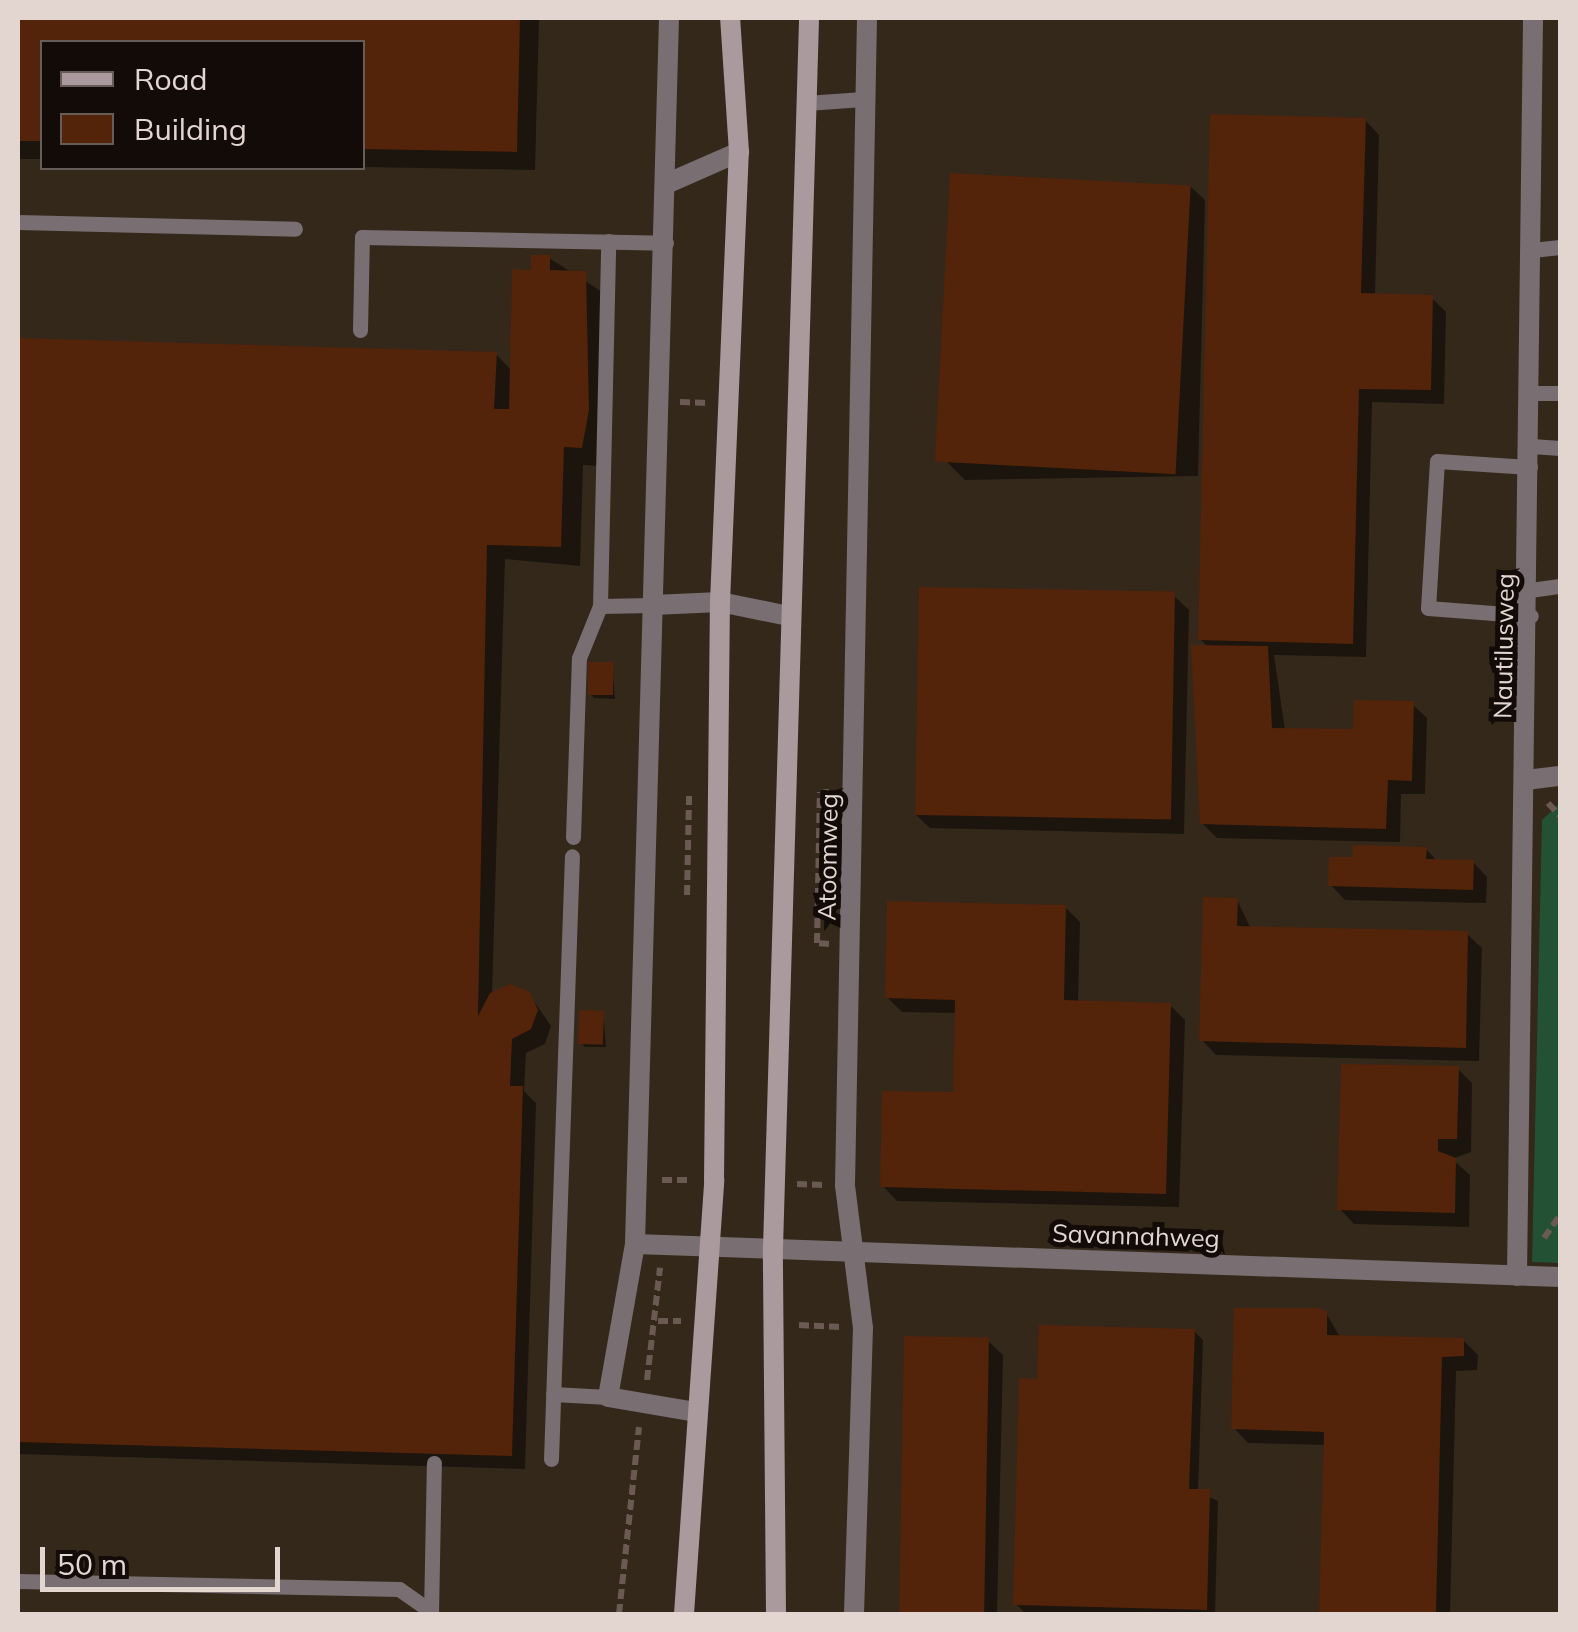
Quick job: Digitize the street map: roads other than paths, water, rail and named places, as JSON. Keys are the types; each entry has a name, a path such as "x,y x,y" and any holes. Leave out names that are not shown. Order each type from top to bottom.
{"main road":[{"path":"684,1614 711,1244 720,602 732,404 739,152 730,18"},
{"name":"Atoomweg","path":"776,1614 772,1248 809,18"}],"street":[{"path":"669,18 666,243 634,1244 608,1397 696,1412"},
{"name":"Atoomweg","path":"854,1614 863,1328 850,1255 867,18"},
{"name":"Nautilusweg","path":"1517,1276 1531,616 1533,18"},
{"path":"666,184 739,152"},
{"path":"653,605 720,602 789,616"},
{"path":"1526,780 1560,776"},
{"path":"634,1244 711,1244"},
{"name":"Savannahweg","path":"711,1244 850,1255 1560,1277"}],"lane":[{"path":"806,103 863,99"},
{"path":"18,222 295,229"},
{"path":"360,330 362,236 666,243"},
{"path":"573,837 579,658 600,606 608,242"},
{"path":"1532,250 1560,247"},
{"path":"1531,393 1560,393"},
{"path":"1531,616 1428,608 1437,461 1530,456 1560,448"},
{"path":"1530,590 1560,586"},
{"path":"600,606 653,605"},
{"path":"551,1459 572,856"},
{"path":"553,1394 608,1397"},
{"path":"431,1613 434,1463"},
{"path":"18,1581 399,1589 431,1613"}]}
